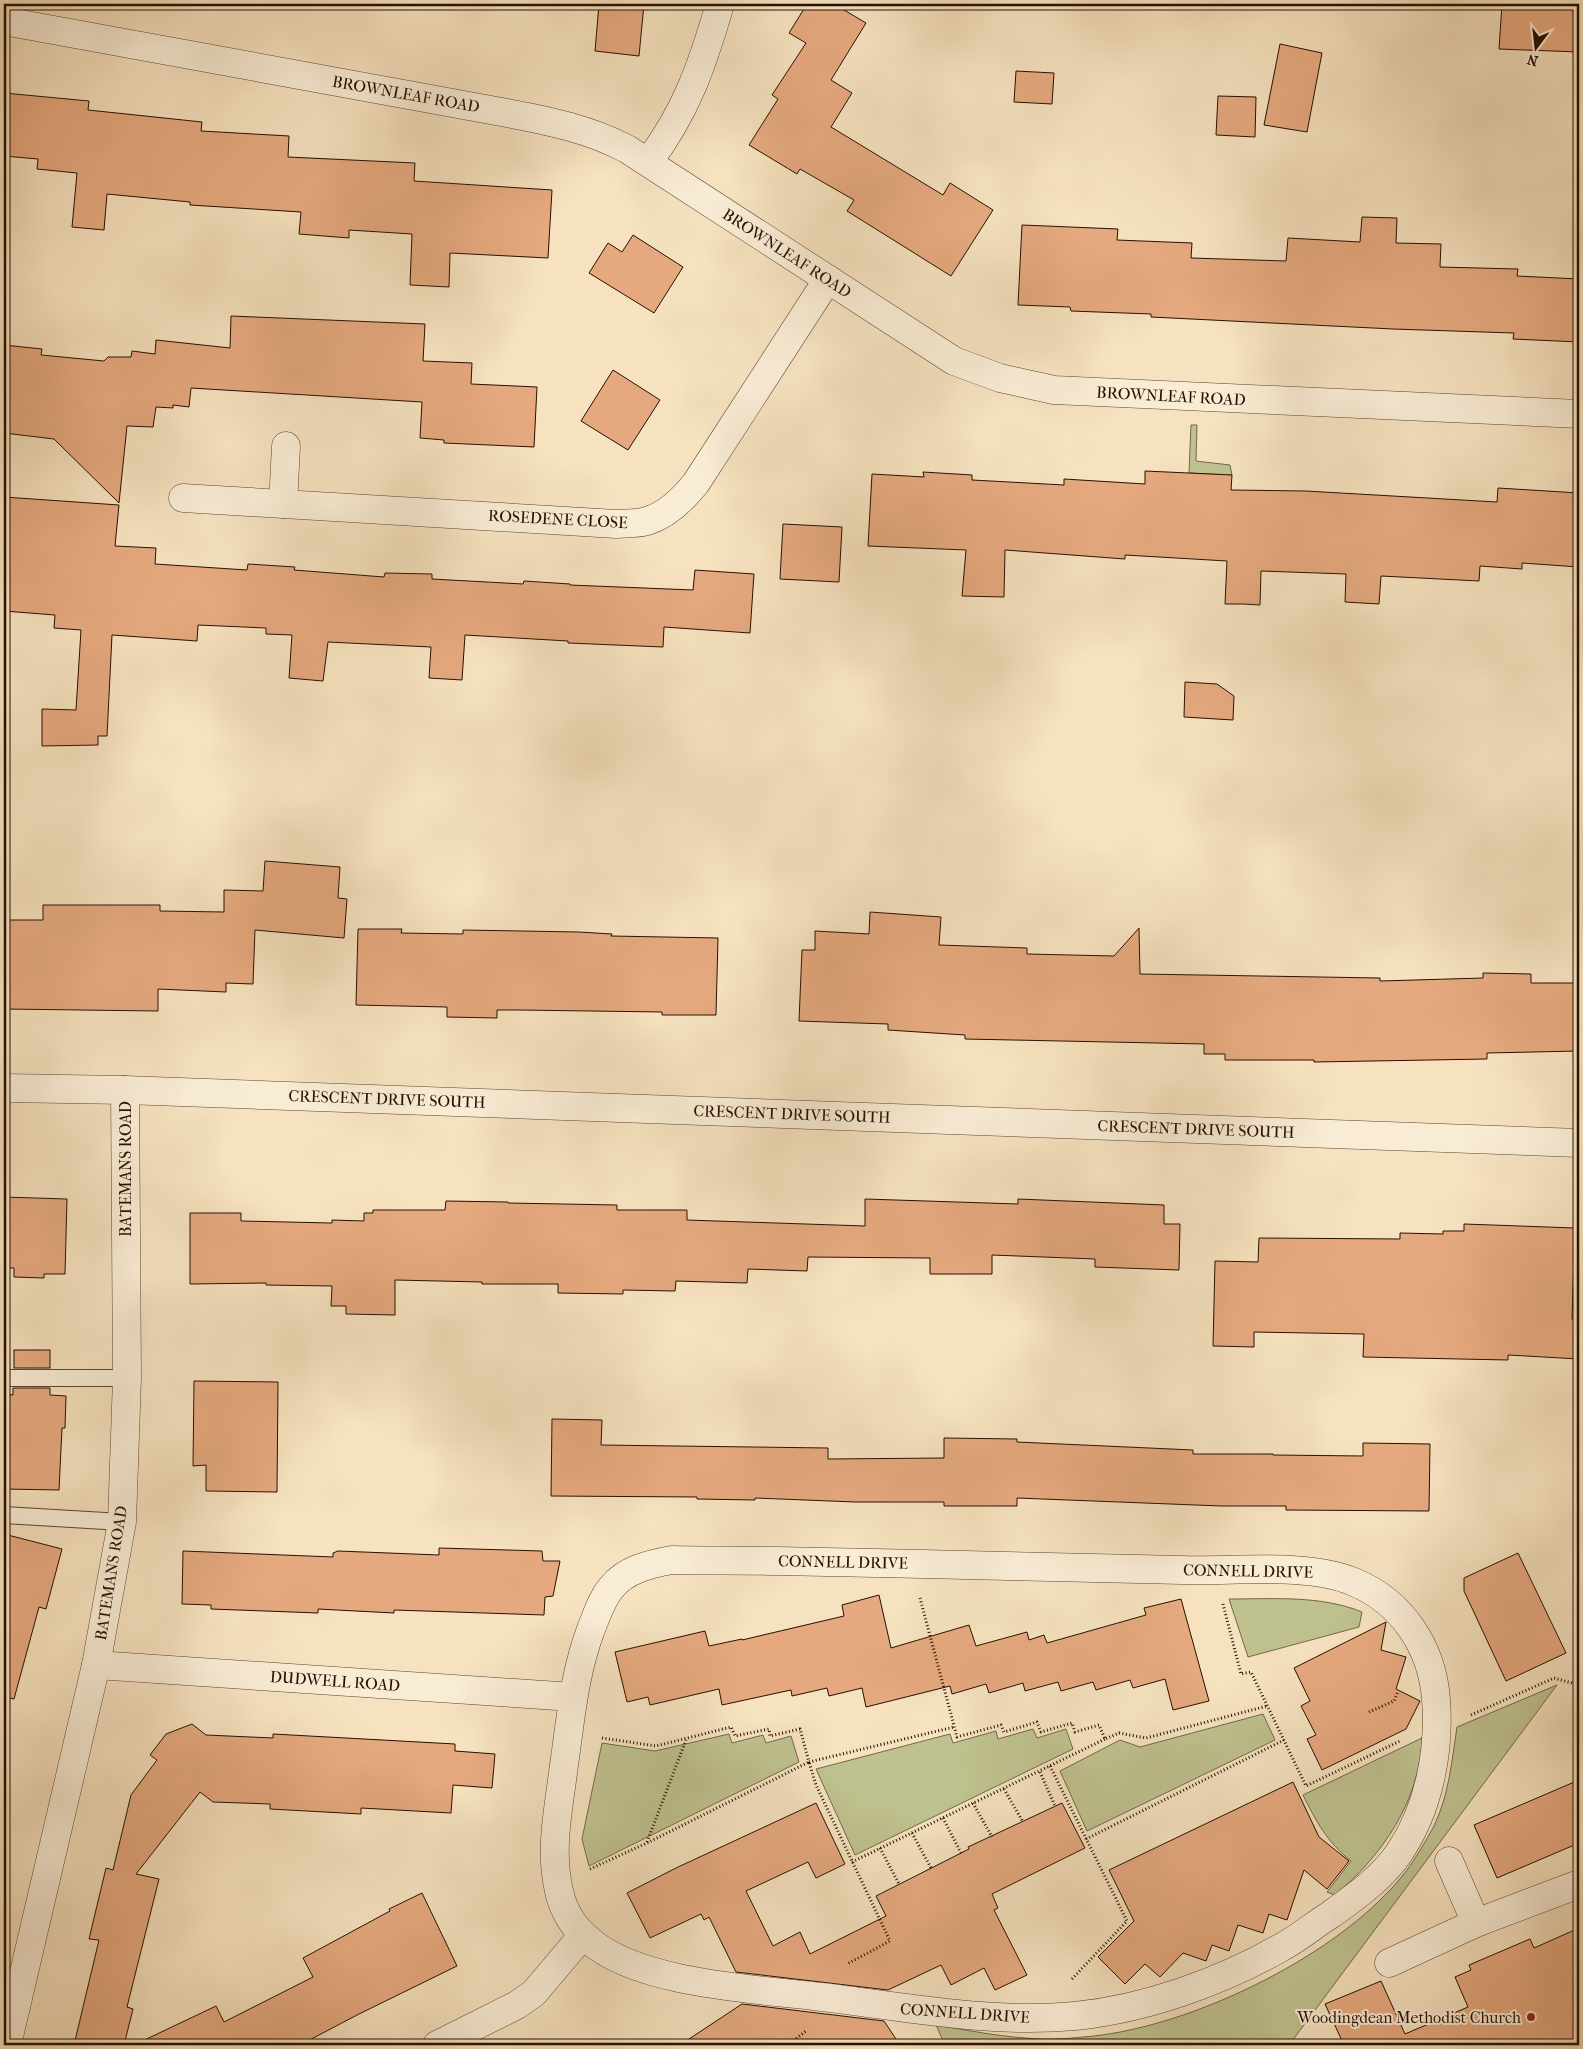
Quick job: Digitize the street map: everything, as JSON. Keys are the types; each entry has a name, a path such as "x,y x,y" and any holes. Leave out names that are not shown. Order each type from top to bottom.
{"street":[{"path":"648,162 663,143 694,84 720,4"},
{"name":"BROWNLEAF ROAD","path":"4,21 557,122 605,137 648,162 954,361 1000,378 1054,390 1579,414"},
{"name":"ROSEDENE CLOSE","path":"183,498 616,524 647,522 661,515 686,496 696,483 828,279"},
{"path":"283,504 286,446"},
{"name":"CRESCENT DRIVE SOUTH","path":"4,1088 125,1090 1579,1143"},
{"name":"BATEMANS ROAD","path":"7,2045 96,1665 122,1522 127,1378 125,1090"},
{"name":"CONNELL DRIVE","path":"672,1560 1319,1572 1343,1578 1377,1594 1391,1605 1417,1635 1425,1651 1434,1682 1438,1730 1430,1779 1416,1822 1392,1862 1366,1888 1288,1944 1243,1968 1201,1985 1112,2010 1080,2016 1030,2019 983,2018 716,1984 644,1969 601,1950 583,1935 564,1908 559,1893 554,1841 573,1697 577,1672 588,1638 601,1604 613,1584 626,1574 645,1565 672,1560"},
{"name":"DUDWELL ROAD","path":"96,1665 573,1697"},
{"path":"1449,1861 1476,1923"},
{"path":"1389,1963 1476,1923 1579,1884"},
{"path":"437,2045 517,2005 534,1992 583,1935"}],"lane":[{"path":"4,1378 127,1378"},
{"path":"4,1515 122,1522"}],"path":[{"path":"919,1594 958,1737 1001,1725 1004,1732 1036,1722 1041,1732 1072,1723 1075,1732 1099,1725 1105,1739"},
{"path":"1223,1602 1241,1674 1251,1672 1306,1786 1420,1732 1438,1730 1554,1678 1579,1685"},
{"path":"1369,1712 1394,1701 1399,1689"},
{"path":"852,1862 1119,1733 1146,1738 1267,1706"},
{"path":"596,1737 656,1746 686,1740 731,1727 735,1736 769,1729 770,1736 800,1728 816,1786 890,1942 840,1967"},
{"path":"583,1872 647,1843 809,1762 954,1727"},
{"path":"647,1843 686,1740"},
{"path":"1086,1839 1284,1740"},
{"path":"1050,1766 1126,1921 1066,1984"},
{"path":"1040,1772 1056,1806"},
{"path":"1004,1789 1022,1822"},
{"path":"974,1803 992,1837"},
{"path":"943,1818 960,1853"},
{"path":"912,1833 931,1868"},
{"path":"880,1848 900,1884"}],"green space":[{"path":"1191,425 1197,425 1196,461 1230,465 1232,475 1189,473"},
{"path":"1229,1599 1313,1600 1362,1612 1359,1627 1248,1657"},
{"path":"1557,1685 1289,2045 1037,2045 1022,2043 945,2045 936,2025 1040,2039 1076,2038 1121,2032 1162,2022 1204,2007 1246,1990 1286,1969 1324,1945 1357,1920 1393,1887 1413,1862 1434,1826 1443,1802 1457,1727"},
{"path":"1263,1714 1275,1740 1087,1831 1060,1771 1120,1740 1140,1747"},
{"path":"1033,1729 1037,1738 1066,1729 1073,1749 855,1855 816,1769 950,1734 953,1743 996,1731 998,1739"},
{"path":"729,1734 732,1743 763,1735 766,1743 791,1736 799,1762 589,1866 582,1839 602,1743 655,1751"},
{"path":"1422,1738 1420,1761 1414,1784 1406,1805 1383,1845 1352,1880 1335,1895 1327,1892 1351,1861 1323,1831 1303,1795"}],"building":[{"path":"599,4 644,4 639,56 595,51"},
{"path":"807,4 834,4 866,23 831,80 852,93 831,127 943,195 950,183 993,210 951,276 847,211 854,200 800,169 797,174 749,145 778,99 772,95 806,43 789,33"},
{"path":"1502,4 1579,4 1579,52 1499,49"},
{"path":"1280,44 1322,53 1307,132 1264,125"},
{"path":"1016,71 1054,73 1052,104 1014,102"},
{"path":"4,93 89,101 88,110 202,122 201,131 289,136 288,157 415,163 414,181 552,190 548,258 450,253 449,287 410,285 412,234 349,230 349,238 299,234 301,212 190,205 190,202 107,194 104,230 72,227 77,173 37,169 38,159 4,156"},
{"path":"1218,96 1256,97 1255,137 1216,135"},
{"path":"1362,217 1397,218 1396,243 1441,244 1440,267 1518,269 1517,276 1579,279 1579,342 1513,339 1514,333 1151,317 1151,314 1071,311 1070,307 1018,305 1022,225 1118,229 1117,240 1192,243 1191,258 1286,261 1288,238 1360,242"},
{"path":"633,235 683,267 654,313 589,273 608,243 622,252"},
{"path":"231,316 425,324 423,361 472,363 471,384 537,387 534,447 444,443 444,440 420,438 422,402 191,388 189,407 173,405 173,408 156,407 153,427 127,426 119,503 54,439 4,433 4,345 42,349 41,355 104,361 108,357 131,357 132,351 155,354 156,340 230,348"},
{"path":"613,370 660,400 628,450 581,421"},
{"path":"1145,471 1232,475 1231,490 1306,491 1497,502 1498,488 1579,493 1579,567 1522,563 1522,569 1480,566 1479,581 1381,576 1379,604 1345,602 1346,574 1261,571 1260,605 1225,604 1227,561 1125,555 1125,559 1005,550 1004,597 962,596 966,550 868,546 872,474 924,477 923,472 972,475 972,480 1064,485 1064,479 1145,484"},
{"path":"4,497 119,505 115,546 156,548 155,564 247,570 248,564 295,567 294,570 384,577 385,573 432,574 432,579 523,584 524,581 570,585 693,590 695,570 754,574 750,633 664,627 663,647 568,643 568,641 465,635 462,680 429,678 431,647 328,642 323,681 289,678 292,635 266,634 266,628 198,625 197,641 112,635 107,736 98,736 98,745 42,746 42,709 76,710 81,630 54,628 55,615 4,611"},
{"path":"783,524 842,527 839,582 780,579"},
{"path":"1185,682 1217,684 1234,696 1233,720 1184,717"},
{"path":"265,861 340,867 338,898 347,899 344,938 255,930 253,984 226,983 226,992 158,989 158,1011 4,1009 4,920 43,920 43,905 160,905 160,911 224,912 224,890 263,891"},
{"path":"870,912 941,917 939,945 1027,948 1027,954 1114,956 1139,928 1140,974 1380,978 1380,981 1483,978 1483,973 1531,974 1531,983 1579,983 1579,1051 1487,1053 1487,1059 1314,1062 1314,1060 1225,1060 1225,1054 1204,1054 1204,1044 965,1039 965,1035 888,1030 888,1024 799,1021 802,950 815,950 815,931 869,934"},
{"path":"358,929 402,929 401,933 463,934 463,930 579,932 612,934 611,936 718,938 716,1015 662,1015 662,1012 497,1010 497,1018 447,1017 447,1007 356,1005"},
{"path":"4,1197 67,1199 65,1274 44,1274 44,1278 14,1277 14,1268 4,1268"},
{"path":"865,1199 1018,1204 1018,1199 1164,1205 1164,1224 1180,1224 1179,1270 1095,1267 1095,1259 992,1255 992,1274 930,1274 930,1258 808,1257 807,1271 748,1269 747,1283 676,1281 675,1291 623,1290 623,1294 558,1293 558,1284 482,1284 482,1282 395,1280 395,1315 346,1314 346,1306 331,1306 332,1286 266,1285 266,1283 190,1284 190,1213 241,1213 241,1221 332,1223 332,1220 364,1221 364,1213 373,1213 373,1210 445,1210 446,1201 508,1202 617,1205 617,1210 687,1210 687,1220 865,1226"},
{"path":"1464,1224 1575,1228 1572,1319 1579,1320 1579,1359 1508,1355 1508,1360 1363,1357 1364,1334 1254,1332 1254,1347 1213,1346 1215,1261 1258,1262 1259,1238 1400,1239 1400,1233 1443,1234 1443,1231 1464,1231"},
{"path":"14,1350 50,1350 50,1368 14,1368"},
{"path":"194,1381 278,1382 277,1492 206,1491 206,1465 193,1466"},
{"path":"13,1388 50,1388 50,1395 66,1396 65,1428 62,1428 59,1490 4,1489 5,1394 13,1395"},
{"path":"552,1419 602,1420 601,1445 828,1448 828,1459 944,1458 944,1438 1017,1439 1017,1442 1193,1450 1193,1454 1273,1455 1363,1456 1363,1443 1430,1444 1429,1511 1286,1510 1286,1506 1221,1506 1017,1498 1017,1506 944,1506 944,1502 551,1496"},
{"path":"4,1534 62,1549 46,1609 39,1607 14,1699 4,1697"},
{"path":"439,1548 542,1551 543,1561 560,1561 553,1596 545,1597 544,1615 394,1610 394,1613 318,1609 318,1613 211,1609 211,1605 182,1604 183,1551 333,1557 333,1553 338,1551 439,1555"},
{"path":"1518,1553 1566,1653 1506,1681 1464,1591 1464,1578"},
{"path":"879,1595 891,1648 969,1625 976,1646 1027,1632 1029,1640 1044,1635 1047,1643 1146,1615 1144,1608 1181,1599 1209,1701 1173,1710 1165,1679 1133,1688 1130,1680 1096,1690 1093,1682 1061,1691 1058,1682 1025,1691 1023,1683 989,1693 986,1684 952,1694 950,1686 866,1707 862,1688 829,1696 827,1688 792,1696 791,1690 722,1705 719,1689 650,1705 648,1697 627,1702 615,1652 705,1631 709,1646 742,1640 844,1616 842,1605"},
{"path":"1386,1622 1381,1650 1406,1657 1396,1689 1420,1701 1406,1729 1322,1770 1307,1739 1316,1735 1301,1706 1310,1701 1294,1668"},
{"path":"192,1724 206,1735 273,1738 273,1734 455,1744 455,1751 495,1754 492,1788 453,1785 451,1813 361,1808 361,1814 270,1809 270,1804 213,1802 200,1792 136,1874 159,1879 127,2007 133,2009 124,2045 74,2045 99,1940 89,1939 106,1868 113,1870 131,1795 157,1760 150,1755 166,1734"},
{"path":"1579,1780 1579,1843 1497,1878 1474,1825"},
{"path":"1293,1782 1319,1837 1349,1861 1327,1889 1304,1870 1287,1920 1269,1914 1263,1933 1238,1925 1229,1951 1212,1945 1206,1961 1183,1953 1160,1977 1145,1964 1125,1984 1098,1957 1134,1921 1109,1870"},
{"path":"816,1803 845,1864 816,1878 808,1862 746,1891 773,1946 800,1932 810,1954 886,1916 876,1896 969,1849 968,1847 1062,1803 1085,1848 992,1894 998,1908 994,1910 1027,1975 995,1990 984,1968 951,1985 941,1965 888,1990 736,1972 709,1917 704,1920 701,1914 650,1938 627,1893 676,1868"},
{"path":"422,1893 457,1966 300,2045 134,2045 216,2006 224,2022 313,1977 303,1958 390,1911 389,1909"},
{"path":"1579,1928 1579,2045 1344,2045 1325,2004 1381,1981 1405,2034 1468,2007 1455,1977 1471,1970 1469,1965 1530,1939 1534,1948"},
{"path":"742,2004 884,2021 900,2045 680,2045"}],"place":[{"name":"Woodingdean Methodist Church","path":"1531,2017"}]}
